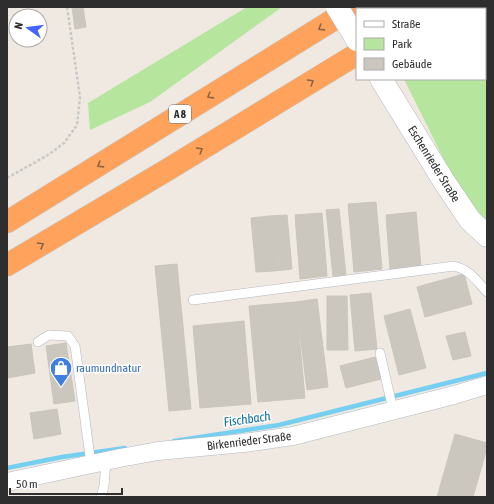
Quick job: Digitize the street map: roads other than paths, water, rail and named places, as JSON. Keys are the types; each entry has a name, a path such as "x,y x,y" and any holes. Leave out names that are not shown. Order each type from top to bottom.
{"highway":[{"name":"A 8","path":"7,222 354,7"},
{"path":"7,265 356,55"}],"street":[{"path":"337,7 356,38"},
{"name":"Eschenrieder Straße","path":"383,83 445,183 470,220 487,236"},
{"name":"Birkenrieder Straße","path":"7,482 158,451 293,436 393,409 454,395 487,385"}],"lane":[{"path":"193,300 454,266 462,268 471,274 487,292"},
{"path":"38,342 49,335 68,336 75,346 88,443 104,486 101,497"},
{"path":"380,353 393,409"}],"waterway":[{"name":"Fischbach","path":"174,441 279,425 487,373"},
{"name":"Fischbach","path":"7,468 62,457 125,448"}],"place":[{"name":"raumundnatur","path":"61,388"}]}
